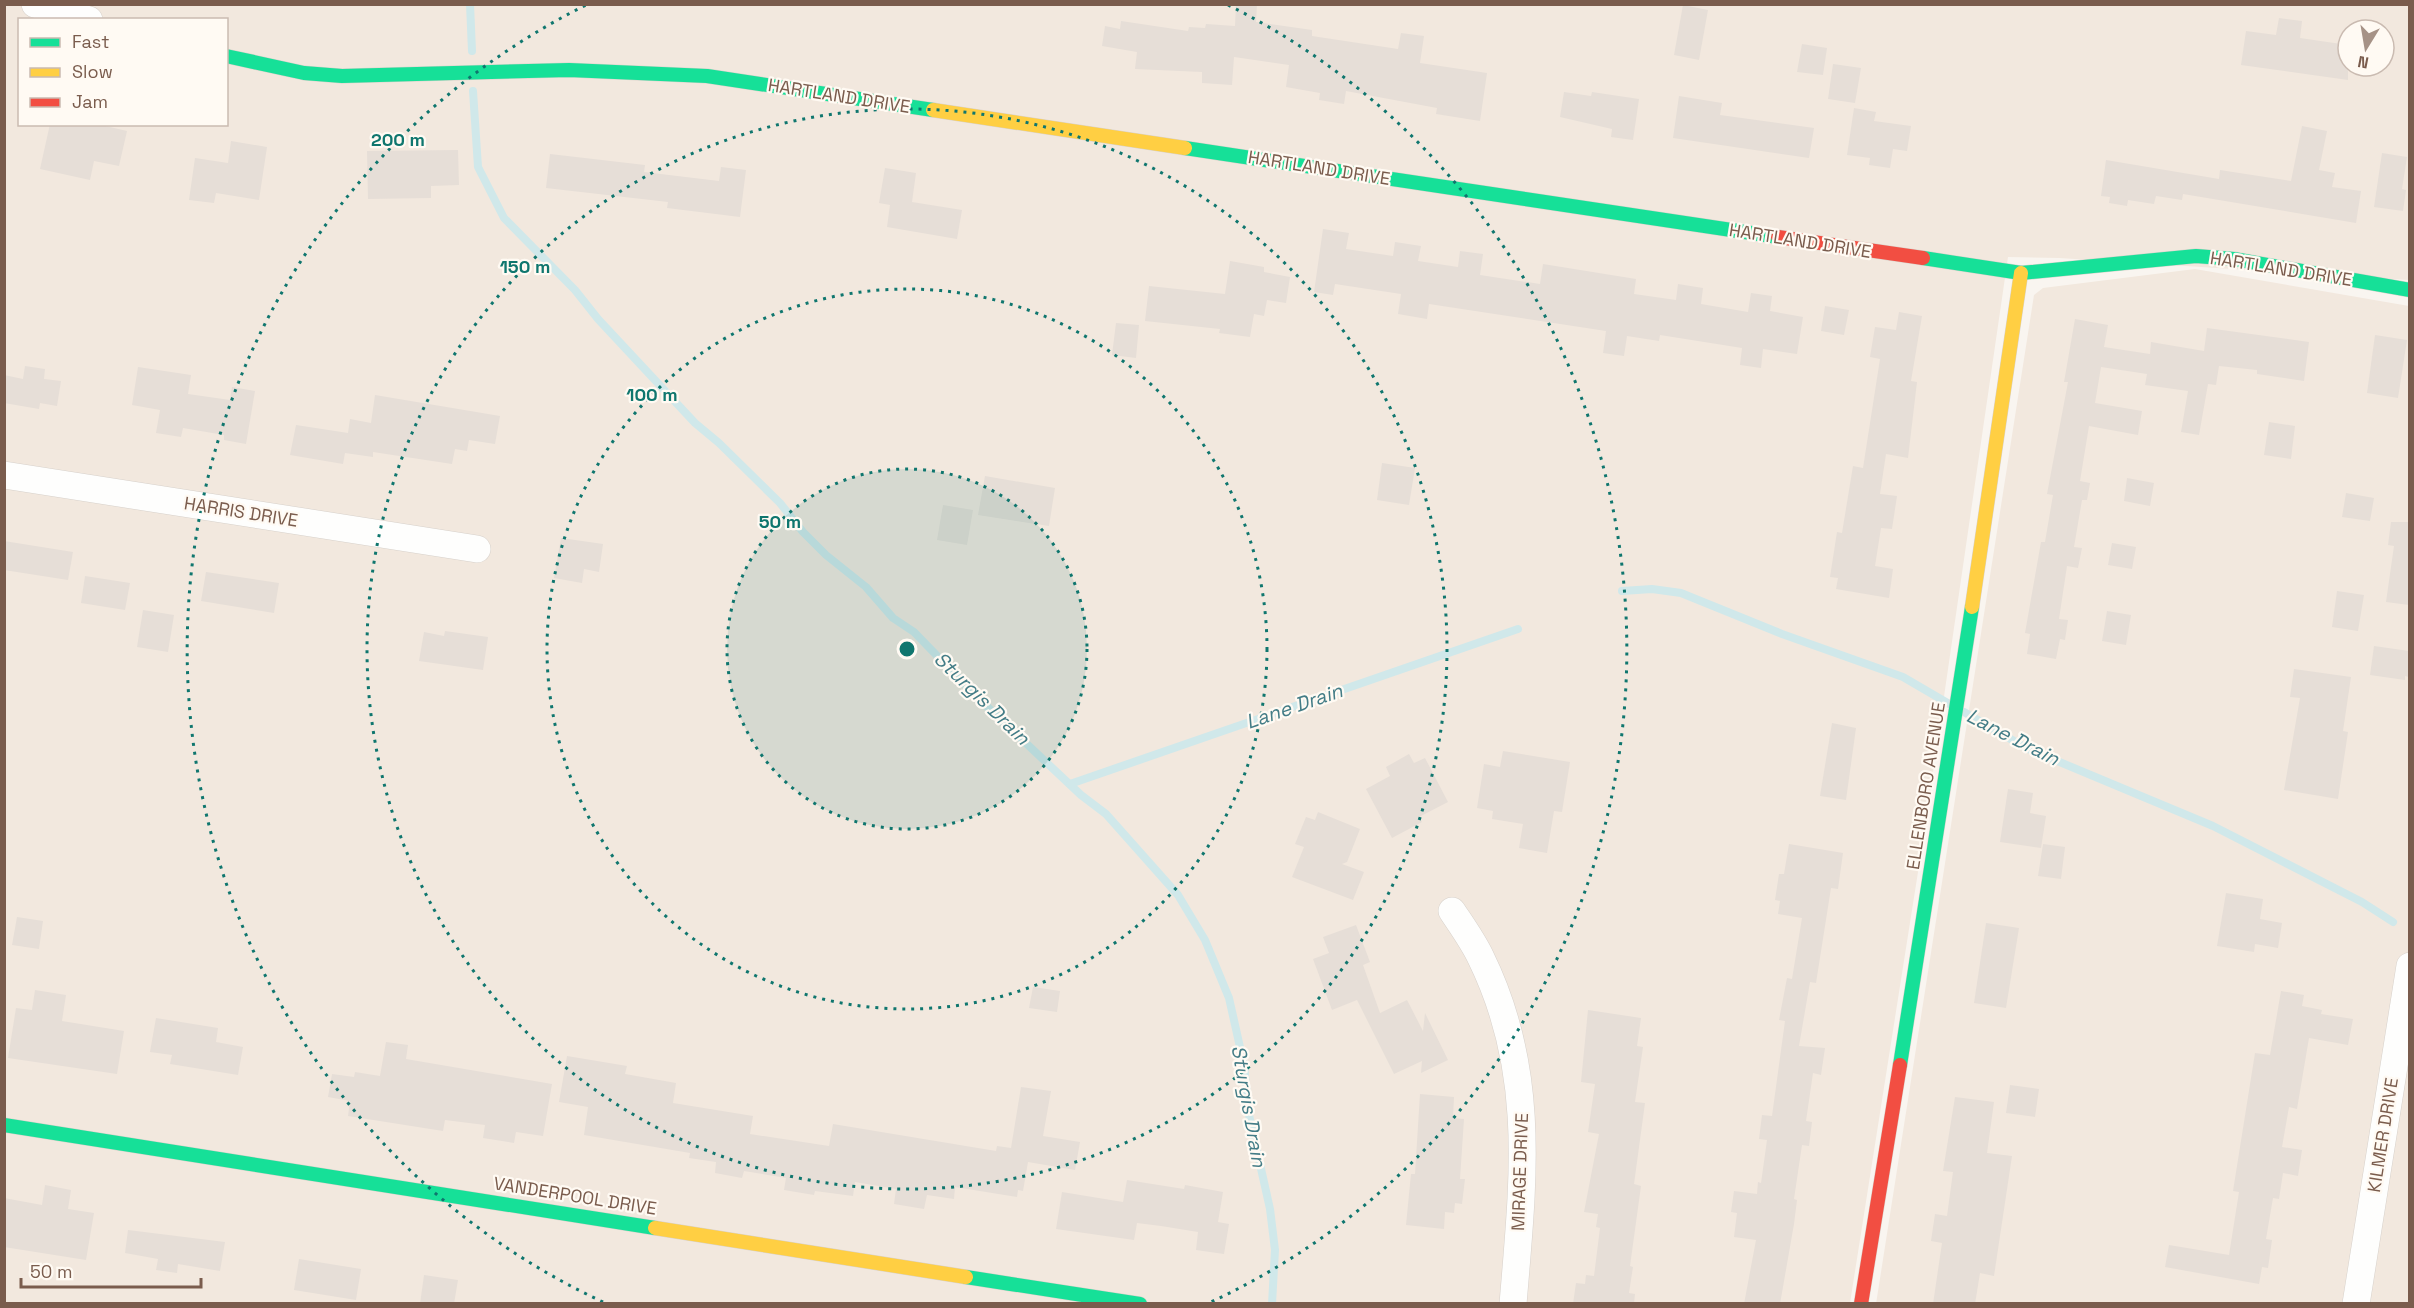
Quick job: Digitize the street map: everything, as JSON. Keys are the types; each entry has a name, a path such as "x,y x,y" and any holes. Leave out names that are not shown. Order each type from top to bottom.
{"street":[{"path":"35,4 82,18"},
{"name":"HARTLAND DRIVE","path":"228,56 304,73 342,76 569,70 707,76 2021,273 2093,268 2196,256 2234,259 2409,290"},
{"name":"ELLENBORO AVENUE","path":"1861,1304 1963,674 2021,273"},
{"name":"HARRIS DRIVE","path":"4,475 477,549"},
{"name":"MIRAGE DRIVE","path":"1452,911 1481,957 1506,1021 1517,1066 1524,1143 1513,1304"},
{"name":"KILMER DRIVE","path":"2356,1304 2409,966"},
{"name":"VANDERPOOL DRIVE","path":"4,1125 1140,1304"}],"shaded area":[{"path":"5,5 2409,5 2409,280 2059,258 2008,257 1924,834 1850,1303 5,1304"},
{"path":"2195,269 2409,306 2409,1303 1876,1304 2034,295 2043,288"}],"building":[{"path":"1236,4 1257,4 1256,22 1312,30 1312,36 1398,49 1401,33 1424,36 1420,63 1487,73 1480,121 1436,114 1437,108 1346,91 1344,104 1319,100 1320,93 1286,87 1289,65 1234,57 1232,85 1202,83 1202,72 1135,69 1137,52 1102,46 1105,26 1120,29 1121,21 1188,31 1189,27 1205,28 1206,24 1235,26"},
{"path":"1683,5 1708,10 1699,60 1674,55"},
{"path":"2279,18 2302,21 2300,38 2336,43 2336,78 2348,78 2348,80 2241,65 2246,31 2276,35"},
{"path":"1802,44 1827,48 1823,75 1797,72"},
{"path":"1833,64 1861,68 1855,103 1828,99"},
{"path":"1564,92 1591,96 1592,92 1639,99 1633,140 1611,137 1612,129 1560,117"},
{"path":"1679,96 1722,103 1720,115 1814,128 1809,158 1673,138"},
{"path":"1854,108 1876,112 1874,121 1911,126 1907,151 1893,149 1890,168 1869,165 1870,158 1847,155"},
{"path":"50,126 106,126 127,131 119,166 94,161 90,180 40,169"},
{"path":"2302,126 2327,131 2319,170 2335,173 2332,187 2361,191 2356,223 2183,194 2182,200 2156,196 2154,204 2128,200 2127,206 2109,203 2110,197 2101,196 2106,160 2219,179 2220,170 2291,181"},
{"path":"231,141 267,147 259,200 216,193 214,203 189,200 195,158 228,163"},
{"path":"458,150 459,185 431,186 431,198 368,199 367,151"},
{"path":"2382,153 2407,157 2402,189 2406,190 2403,211 2374,207"},
{"path":"550,154 645,165 644,172 719,181 721,167 746,170 740,217 667,208 668,202 546,188"},
{"path":"885,168 916,173 912,202 962,210 957,239 887,227 890,205 879,203"},
{"path":"1323,229 1349,233 1346,249 1393,256 1395,242 1421,246 1418,261 1458,267 1460,251 1483,254 1480,275 1540,284 1543,264 1636,279 1634,294 1676,300 1678,284 1703,288 1701,304 1748,312 1751,293 1772,296 1770,311 1803,317 1797,354 1763,349 1761,368 1740,365 1742,348 1660,335 1659,341 1627,336 1624,356 1603,353 1606,331 1429,304 1427,319 1398,314 1401,294 1335,284 1333,295 1314,292"},
{"path":"1230,261 1264,267 1264,272 1290,277 1286,303 1267,300 1264,316 1254,314 1250,337 1219,333 1220,329 1145,321 1149,286 1225,294"},
{"path":"1825,306 1849,310 1844,335 1821,331"},
{"path":"1899,312 1922,316 1911,381 1917,382 1908,458 1886,454 1880,494 1897,496 1892,529 1881,528 1875,566 1893,569 1889,598 1836,589 1838,578 1830,577 1837,532 1842,533 1853,466 1863,468 1880,359 1870,357 1875,327 1896,330"},
{"path":"2075,319 2108,325 2104,347 2150,354 2151,342 2204,351 2207,328 2309,342 2304,381 2257,374 2257,370 2219,366 2216,385 2208,384 2199,435 2181,432 2188,391 2145,385 2147,374 2101,367 2095,403 2142,411 2138,435 2089,426 2080,481 2090,483 2087,500 2082,500 2074,547 2082,548 2078,568 2067,566 2059,619 2068,620 2065,640 2060,639 2056,659 2027,654 2030,634 2025,633 2041,542 2045,542 2053,495 2047,494 2068,382 2064,382"},
{"path":"1116,323 1139,325 1136,358 1112,355"},
{"path":"2375,335 2407,340 2398,398 2367,393"},
{"path":"25,366 45,369 44,379 61,381 57,406 40,403 39,409 4,403 4,375 23,379"},
{"path":"138,367 191,375 188,394 230,400 232,387 255,391 246,444 224,440 224,435 183,428 181,437 156,433 160,410 132,405"},
{"path":"375,395 500,416 495,444 469,440 467,451 455,449 452,464 373,452 373,457 345,453 343,464 290,455 296,425 348,433 350,419 371,423"},
{"path":"2269,422 2295,426 2291,459 2264,455"},
{"path":"1382,463 1415,468 1409,505 1377,500"},
{"path":"985,476 1055,488 1049,526 978,515"},
{"path":"2127,478 2154,483 2150,506 2124,501"},
{"path":"2346,493 2374,498 2370,521 2342,517"},
{"path":"943,505 973,510 967,545 937,540"},
{"path":"2391,522 2409,522 2409,605 2386,602 2394,546 2388,545"},
{"path":"561,538 603,544 599,572 584,569 582,583 554,578"},
{"path":"4,541 73,552 68,580 4,570"},
{"path":"2112,543 2136,547 2132,569 2108,565"},
{"path":"206,572 279,583 274,613 201,601"},
{"path":"85,576 130,583 125,610 81,603"},
{"path":"2337,591 2364,595 2358,631 2332,627"},
{"path":"143,610 174,615 168,652 137,647"},
{"path":"2107,611 2131,615 2126,645 2102,641"},
{"path":"445,631 488,637 483,670 419,661 424,632 444,636"},
{"path":"2374,646 2409,651 2409,677 2405,676 2405,680 2370,675"},
{"path":"2294,669 2351,677 2343,731 2348,732 2338,799 2284,790 2300,698 2290,697"},
{"path":"1832,723 1856,728 1846,800 1820,796"},
{"path":"1503,751 1570,762 1562,812 1554,811 1547,853 1519,848 1523,824 1492,819 1493,811 1477,808 1484,764 1500,767"},
{"path":"1409,754 1414,763 1425,758 1448,802 1419,817 1422,822 1392,838 1366,789 1390,776 1386,767"},
{"path":"2008,789 2033,793 2030,813 2046,816 2041,848 2000,842"},
{"path":"1318,812 1360,829 1347,862 1342,864 1364,872 1353,900 1292,877 1304,847 1295,844 1306,817 1315,820"},
{"path":"1789,844 1843,853 1838,889 1831,888 1816,983 1810,982 1799,1046 1825,1048 1821,1075 1813,1073 1806,1121 1812,1122 1809,1146 1802,1145 1794,1199 1797,1200 1794,1224 1780,1304 1744,1304 1756,1240 1734,1237 1737,1213 1731,1212 1734,1191 1757,1194 1758,1182 1761,1183 1767,1140 1759,1139 1762,1115 1772,1116 1785,1021 1779,1020 1787,978 1792,979 1802,918 1778,914 1780,901 1775,900 1779,874 1784,874"},
{"path":"2043,844 2065,847 2061,879 2038,876"},
{"path":"2226,893 2263,899 2260,919 2282,923 2278,948 2255,944 2254,952 2217,946"},
{"path":"17,917 43,921 39,949 12,945"},
{"path":"1986,923 2019,928 2006,1008 1974,1003"},
{"path":"1356,925 1370,962 1363,965 1380,1013 1407,1000 1423,1031 1425,1013 1448,1060 1421,1073 1422,1061 1394,1074 1357,1000 1332,1010 1313,959 1329,953 1323,937"},
{"path":"1033,987 1060,991 1057,1012 1029,1008"},
{"path":"35,990 66,995 62,1021 124,1031 117,1074 8,1058 16,1008 32,1010"},
{"path":"2281,991 2304,995 2302,1006 2322,1010 2321,1014 2353,1019 2348,1045 2309,1038 2297,1109 2289,1107 2282,1147 2302,1150 2298,1176 2283,1173 2279,1199 2273,1198 2266,1239 2272,1240 2268,1268 2262,1267 2259,1284 2165,1267 2169,1245 2229,1255 2239,1192 2233,1191 2255,1053 2270,1055"},
{"path":"1588,1010 1641,1018 1637,1046 1643,1047 1635,1102 1645,1103 1634,1184 1641,1186 1630,1266 1633,1267 1629,1293 1635,1294 1634,1304 1573,1304 1576,1283 1585,1284 1586,1275 1594,1276 1600,1228 1596,1227 1598,1214 1584,1212 1599,1134 1588,1132 1595,1084 1581,1082"},
{"path":"156,1018 218,1028 216,1042 243,1047 238,1075 170,1064 172,1055 150,1052"},
{"path":"386,1042 408,1045 406,1059 552,1084 543,1136 516,1132 514,1143 483,1138 485,1125 445,1120 443,1131 348,1116 350,1101 328,1097 332,1074 354,1077 355,1072 380,1076"},
{"path":"567,1056 627,1066 625,1074 676,1083 673,1103 753,1116 750,1134 829,1146 833,1124 996,1151 997,1146 1011,1148 1021,1087 1051,1091 1043,1136 1080,1142 1075,1170 1028,1162 1023,1191 1018,1190 1017,1197 955,1187 954,1199 927,1195 924,1209 894,1204 896,1189 855,1182 853,1196 815,1191 814,1195 784,1190 786,1178 744,1171 742,1178 715,1173 716,1162 689,1158 690,1153 584,1135 588,1107 559,1102"},
{"path":"2010,1085 2039,1089 2035,1117 2006,1113"},
{"path":"1420,1094 1454,1097 1453,1118 1464,1119 1460,1179 1465,1179 1462,1204 1455,1203 1454,1213 1445,1212 1444,1229 1406,1225 1411,1174 1415,1174"},
{"path":"1955,1097 1994,1102 1987,1153 2012,1156 1994,1276 1980,1273 1975,1304 1933,1304 1942,1243 1931,1241 1935,1214 1947,1216 1953,1172 1943,1171"},
{"path":"1127,1180 1184,1189 1185,1185 1223,1192 1218,1222 1229,1224 1224,1254 1196,1250 1198,1232 1161,1226 1137,1223 1134,1240 1056,1229 1062,1192 1123,1202"},
{"path":"45,1185 71,1190 68,1209 94,1213 86,1260 4,1247 4,1198 42,1205"},
{"path":"128,1230 225,1242 220,1271 178,1264 177,1273 156,1270 158,1259 125,1253"},
{"path":"299,1259 361,1269 356,1300 294,1290"},
{"path":"424,1275 458,1280 454,1304 420,1304"}],"waterway":[{"name":"Sturgis Drain","path":"470,4 472,51"},
{"name":"Sturgis Drain","path":"473,91 478,167 504,218 575,290 598,319 695,423 719,443 780,503 803,532 826,555 866,587 893,618 914,632 980,700 1081,795 1106,814 1178,895 1205,940 1229,998 1244,1065 1249,1115 1270,1209 1275,1250 1272,1304"},
{"name":"Lane Drain","path":"1622,591 1652,589 1681,593 1782,634 1903,677 1951,705"},
{"name":"Lane Drain","path":"1070,784 1518,629"},
{"name":"Lane Drain","path":"1964,712 2026,748 2213,826 2362,902 2393,922"}],"traffic: fast":[{"path":"228,56 304,73 342,76 569,70 707,76 933,110"},
{"path":"1185,148 1778,237"},
{"path":"1923,258 2021,273 2196,256 2234,259 2410,290"},
{"path":"1900,1065 1972,607"},
{"path":"4,1125 655,1228"},
{"path":"966,1277 1140,1304"}],"traffic: slow":[{"path":"933,110 1185,148"},
{"path":"1972,607 2021,273"},
{"path":"655,1228 966,1277"}],"traffic: jam":[{"path":"1778,237 1923,258"},
{"path":"1861,1304 1900,1065"}]}
